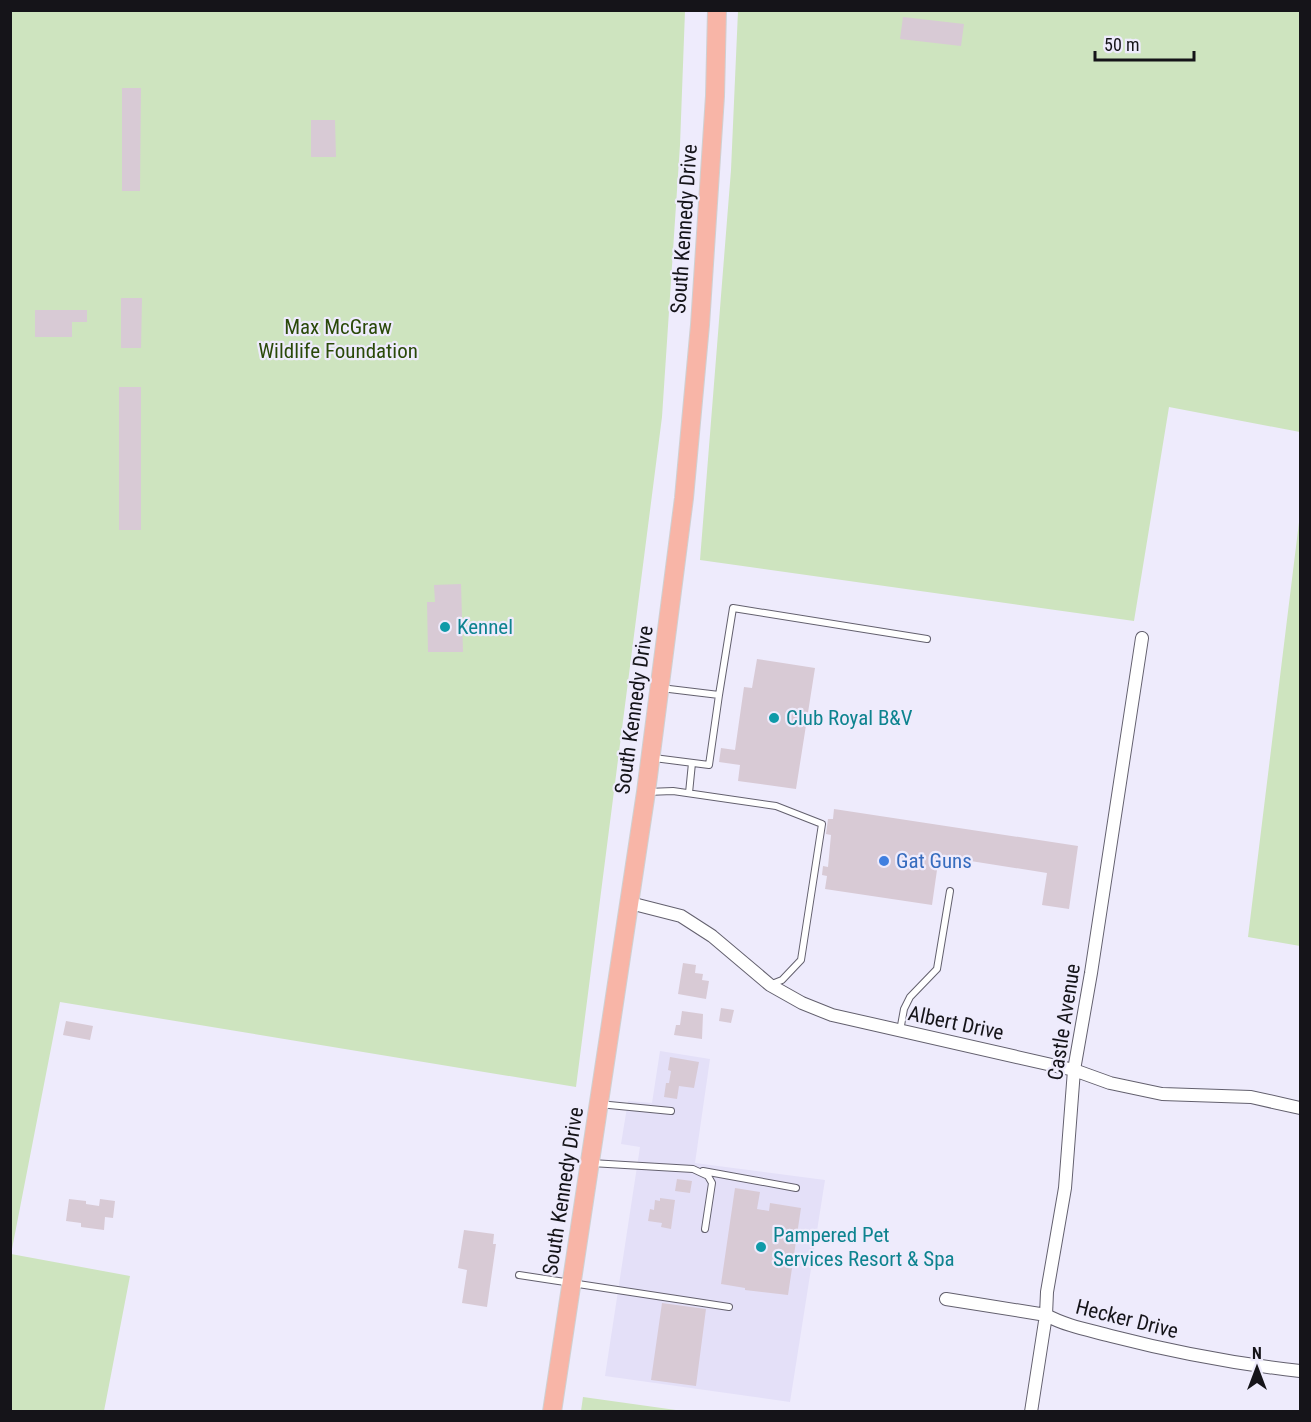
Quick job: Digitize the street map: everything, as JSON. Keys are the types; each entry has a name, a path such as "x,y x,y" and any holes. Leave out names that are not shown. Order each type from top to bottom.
{"main road":[{"name":"South Kennedy Drive","path":"552,1412 651,758 684,498 700,325 715,96 717,10"}],"street":[{"name":"Castle Avenue","path":"1032,1412 1046,1315 1047,1292 1065,1188 1074,1070 1142,638"},
{"name":"Albert Drive","path":"630,903 681,916 712,936 770,985 816,1010 853,1021 1074,1070 1110,1083 1162,1094 1251,1097 1300,1108"},
{"name":"Hecker Drive","path":"946,1299 1046,1315 1060,1322 1152,1346 1243,1364 1300,1371"}],"lane":[{"path":"651,758 709,765 733,608 927,639"},
{"path":"660,688 719,695"},
{"path":"689,793 692,763"},
{"path":"646,792 672,791 776,806 822,824 801,960 782,980 770,985"},
{"path":"900,1031 904,1009 910,997 937,969 950,891"},
{"path":"599,1104 670,1111"},
{"path":"590,1163 693,1169 796,1188"},
{"path":"693,1169 704,1173 712,1183 705,1229"},
{"path":"519,1275 729,1307"}],"shaded area":[{"path":"660,1051 710,1059 695,1163 825,1180 790,1402 605,1376 640,1147 621,1144 628,1101 652,1103"}],"green space":[{"name":"Max McGraw Wildlife Foundation","path":"10,11 685,11 680,145 662,417 576,1087 60,1002 11,1254 130,1276 104,1411 11,1411"},
{"path":"738,11 1300,11 1300,432 1169,407 1134,621 700,560 731,170"},
{"path":"1300,514 1300,946 1248,937"},
{"path":"583,1397 683,1411 581,1411"}],"building":[{"path":"903,17 964,24 961,46 900,39"},
{"path":"122,88 141,88 140,191 122,191"},
{"path":"311,120 335,120 336,157 311,157"},
{"path":"121,298 142,298 141,348 121,348"},
{"path":"35,310 87,310 87,322 72,322 72,337 35,337"},
{"path":"119,387 141,387 141,530 119,530"},
{"name":"Kennel","path":"461,584 463,652 428,652 427,602 435,602 434,585"},
{"name":"Club Royal B&V","path":"757,659 815,668 796,789 738,781 740,765 719,762 721,748 735,750 744,687 752,688"},
{"name":"Gat Guns","path":"834,809 1078,846 1069,909 1042,905 1047,873 939,856 932,905 825,889 827,876 822,875 823,866 828,867 831,835 826,834 828,819 833,819"},
{"path":"683,963 696,965 695,973 703,974 702,980 709,981 706,999 678,994"},
{"path":"721,1008 734,1010 731,1023 719,1021"},
{"path":"682,1011 703,1014 702,1039 674,1035 676,1025 680,1025"},
{"path":"66,1021 93,1026 90,1040 63,1035"},
{"path":"670,1057 699,1062 694,1088 679,1086 677,1099 664,1097 671,1071 668,1070"},
{"path":"677,1179 692,1181 690,1193 675,1191"},
{"name":"Pampered Pet Services Resort & Spa","path":"735,1188 760,1192 757,1209 769,1211 770,1203 801,1208 788,1295 745,1290 745,1288 721,1284"},
{"path":"660,1198 675,1200 671,1229 661,1227 662,1223 648,1221 650,1209 654,1210 655,1200 660,1201"},
{"path":"69,1199 86,1201 86,1204 99,1206 100,1199 115,1201 113,1218 105,1217 104,1230 81,1227 81,1223 66,1221"},
{"path":"464,1230 494,1234 493,1244 496,1244 487,1307 462,1303 467,1270 458,1268"},
{"path":"662,1303 706,1309 696,1386 651,1380"}],"place":[{"name":"Kennel","path":"445,627"},
{"name":"Club Royal B&V","path":"774,718"},
{"name":"Gat Guns","path":"884,861"},
{"name":"Pampered Pet Services Resort & Spa","path":"761,1247"}]}
